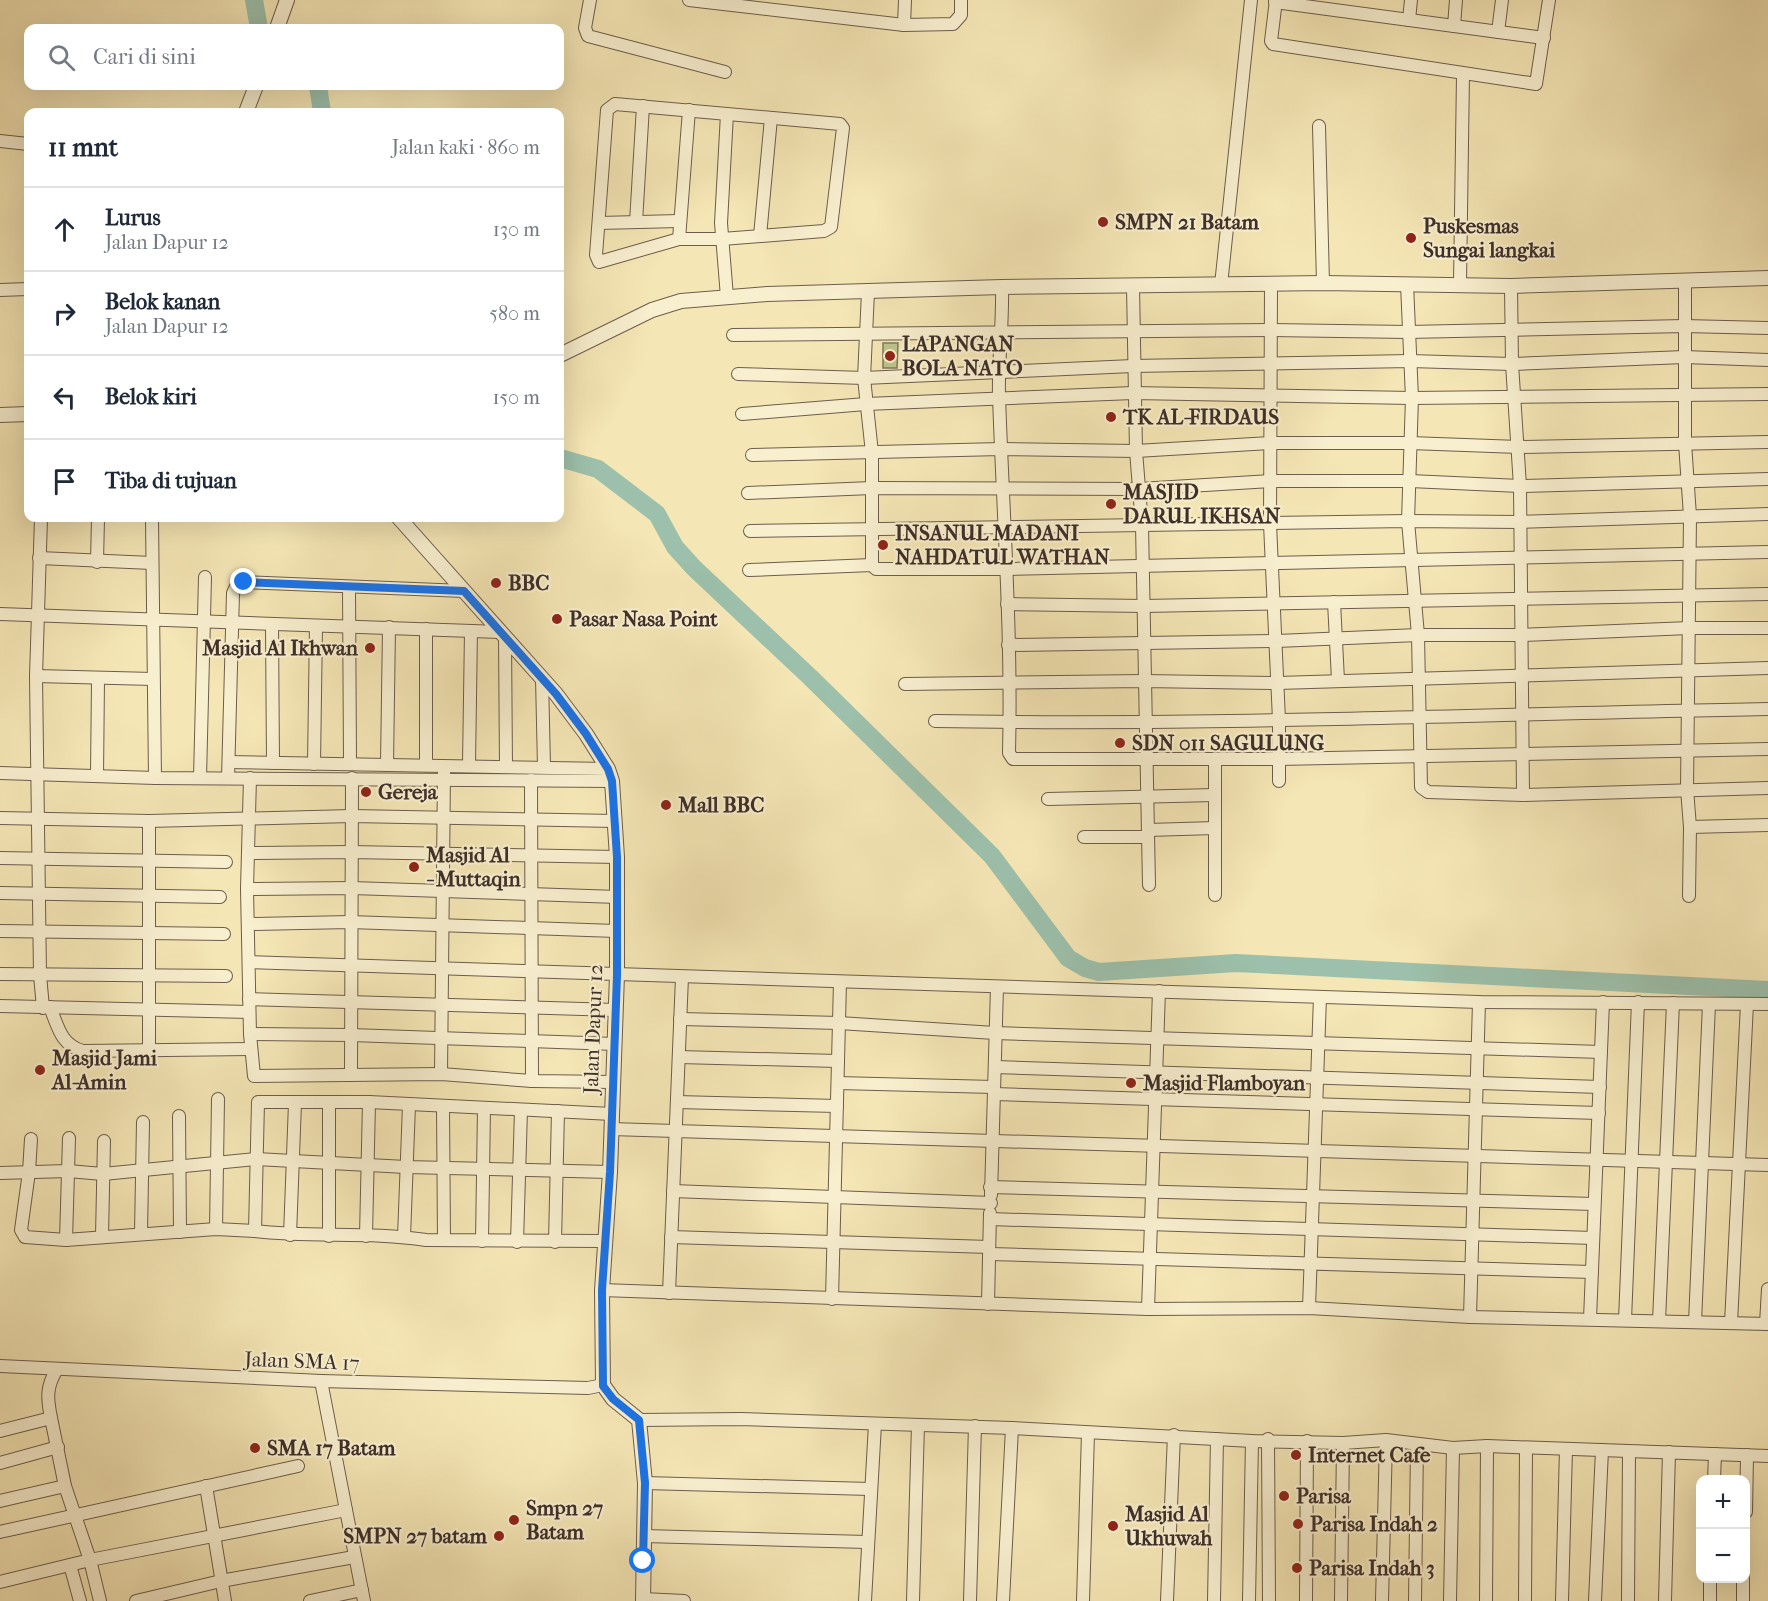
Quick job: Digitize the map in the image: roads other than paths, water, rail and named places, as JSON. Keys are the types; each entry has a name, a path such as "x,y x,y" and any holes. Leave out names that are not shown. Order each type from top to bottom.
{"street":[{"path":"278,24 287,0"},
{"path":"590,0 585,31 590,37 725,72"},
{"path":"689,0 904,25 953,24 961,15 962,0"},
{"path":"904,25 905,0"},
{"path":"1221,285 1251,0"},
{"path":"1363,14 1365,0"},
{"path":"1409,20 1411,0"},
{"path":"1454,26 1456,0"},
{"path":"1498,32 1502,0"},
{"path":"1544,38 1276,1 1270,41 1273,44 1536,84 1544,38 1549,0"},
{"path":"1460,284 1463,74"},
{"path":"248,108 254,90"},
{"path":"615,104 643,106 839,123 843,128 831,227 824,231 722,239 679,238 602,262 596,255 607,110 615,104"},
{"path":"636,222 643,106"},
{"path":"679,238 689,110"},
{"path":"727,114 722,239 727,297"},
{"path":"760,236 771,118"},
{"path":"1319,126 1323,283"},
{"path":"0,141 24,144"},
{"path":"599,223 679,221"},
{"path":"564,353 652,310 681,301 727,297 1002,286 1323,283 1511,286 1768,278"},
{"path":"1685,280 1685,444 1690,516 1687,749 1690,827 1689,896"},
{"path":"1407,284 1412,398 1408,521 1418,635 1419,784 1424,790 1523,795 1768,788"},
{"path":"1271,285 1270,444 1272,481 1270,524 1280,720 1279,781"},
{"path":"1002,286 1003,334 998,370 1005,527 1009,753 1017,761 1280,759 1419,754 1523,755 1687,749 1768,749"},
{"path":"1133,286 1136,451 1142,525 1144,723 1147,760 1149,885"},
{"path":"1511,286 1512,364 1520,486 1523,795"},
{"path":"0,290 24,289"},
{"path":"868,292 864,378 872,453 872,565"},
{"path":"733,335 1270,330 1408,333 1684,326 1768,328"},
{"path":"738,374 864,378 998,370 1133,366 1410,361 1512,364 1684,357 1768,360"},
{"path":"742,414 866,404 1134,393 1412,398 1768,394"},
{"path":"0,415 24,414"},
{"path":"752,455 1001,449 1136,451 1270,444 1410,442 1519,447 1768,441"},
{"path":"748,493 872,488 1140,489 1272,481 1410,481 1520,486 1768,479"},
{"path":"750,531 1408,521 1520,522 1768,514"},
{"path":"41,522 36,676 37,772 40,819 40,975 47,1007 61,1037 76,1049 251,1049"},
{"path":"97,562 98,522"},
{"path":"152,522 155,778"},
{"name":"Jalan Dapur 12","path":"403,522 542,678 586,734 610,775 615,821 618,897 610,1172 602,1290 603,1386"},
{"path":"749,570 872,565 876,568 1006,569 1768,552"},
{"path":"39,558 152,563"},
{"path":"200,778 206,621 205,577"},
{"path":"228,778 234,589 244,582 464,591"},
{"path":"349,587 350,764"},
{"path":"1007,604 1144,606 1768,594"},
{"path":"1334,602 1338,680"},
{"path":"0,614 153,621 389,627 503,635 506,767"},
{"path":"272,624 273,763"},
{"path":"314,764 315,626"},
{"path":"387,765 389,627"},
{"path":"1008,645 1276,641 1418,635 1521,635 1689,628 1768,628"},
{"path":"426,629 426,764"},
{"path":"469,764 471,631"},
{"path":"905,684 1278,682 1768,668"},
{"path":"36,676 153,679"},
{"path":"542,678 543,768"},
{"path":"97,776 98,679"},
{"path":"935,721 1144,723 1768,709"},
{"path":"1215,760 1215,895"},
{"path":"229,762 469,764 610,775"},
{"path":"441,1074 444,764"},
{"path":"0,773 37,772 155,778 531,780 610,775"},
{"path":"250,778 247,889 250,962 249,1012 254,1077 441,1074 532,1081 613,1082"},
{"path":"351,1075 352,778"},
{"path":"531,780 532,1081"},
{"path":"1048,799 1215,795"},
{"path":"0,818 149,821 352,816 615,821"},
{"path":"149,821 147,975 149,1050"},
{"path":"1690,827 1768,825"},
{"path":"1084,837 1215,828"},
{"path":"248,853 351,852 617,857"},
{"path":"0,858 226,862"},
{"path":"247,889 351,888 618,897"},
{"path":"0,893 220,897"},
{"path":"249,924 350,922 616,931"},
{"path":"0,931 224,934"},
{"path":"250,962 1479,1002 1768,1004"},
{"path":"0,974 226,976"},
{"path":"669,1293 682,977"},
{"path":"832,1299 840,982"},
{"path":"988,1304 997,987"},
{"path":"1148,1309 1159,991"},
{"path":"1309,1308 1320,997"},
{"path":"249,999 616,1010"},
{"path":"1470,1317 1479,1002"},
{"path":"1590,1319 1604,1002"},
{"path":"1625,1320 1638,1002"},
{"path":"1659,1321 1673,1003"},
{"path":"1695,1322 1709,1004"},
{"path":"1731,1323 1747,1004"},
{"path":"0,1006 249,1012"},
{"path":"680,1019 839,1023 996,1033 1601,1053"},
{"path":"250,1034 615,1044"},
{"path":"679,1057 838,1060"},
{"path":"994,1067 1600,1087"},
{"path":"838,1083 1156,1098 1599,1113"},
{"path":"216,1229 218,1099"},
{"path":"255,1231 258,1102 369,1102 612,1114"},
{"path":"366,1236 369,1102"},
{"path":"677,1102 837,1106"},
{"path":"290,1236 295,1103"},
{"path":"329,1103 329,1236"},
{"path":"404,1237 409,1105"},
{"path":"443,1106 444,1240"},
{"path":"482,1241 484,1108"},
{"path":"517,1242 521,1110"},
{"path":"555,1242 558,1111"},
{"path":"179,1116 180,1232"},
{"path":"141,1233 143,1122"},
{"path":"611,1128 1768,1165"},
{"path":"31,1138 21,1230 25,1237 66,1240 216,1229 290,1236 404,1237 517,1242 604,1241"},
{"path":"66,1240 69,1138"},
{"path":"102,1236 104,1141"},
{"path":"0,1173 68,1171 103,1174 256,1159 406,1167 443,1166 610,1172"},
{"path":"990,1187 1594,1204"},
{"path":"673,1191 991,1203"},
{"path":"990,1219 1593,1238"},
{"path":"671,1238 833,1242 989,1251 1312,1264 1592,1272"},
{"path":"602,1290 1148,1309 1309,1308 1470,1317 1767,1324 1768,1289"},
{"name":"Jalan SMA 17","path":"0,1366 493,1388 603,1386"},
{"path":"57,1369 48,1384 47,1395 51,1418 65,1486 90,1560 100,1601"},
{"path":"310,1601 363,1596 321,1382"},
{"path":"603,1386 613,1399 639,1420 741,1419 975,1426 1252,1441 1268,1439 1343,1443 1386,1440 1453,1448 1487,1446 1768,1456"},
{"path":"0,1431 51,1418"},
{"path":"639,1420 645,1483 643,1600 684,1601"},
{"path":"865,1601 875,1424"},
{"path":"913,1601 918,1425"},
{"path":"970,1601 975,1426"},
{"path":"1003,1601 1012,1428"},
{"path":"1083,1601 1088,1433"},
{"path":"1167,1601 1174,1436"},
{"path":"1214,1601 1217,1439"},
{"path":"1268,1439 1269,1601"},
{"path":"1382,1601 1386,1440"},
{"path":"1249,1601 1252,1441"},
{"path":"1306,1601 1307,1441"},
{"path":"1341,1601 1343,1443"},
{"path":"1415,1601 1417,1445"},
{"path":"1486,1601 1487,1446"},
{"path":"0,1463 58,1447"},
{"path":"1450,1601 1453,1448"},
{"path":"1525,1601 1526,1448"},
{"path":"1562,1601 1566,1449"},
{"path":"1595,1601 1602,1450"},
{"path":"1628,1601 1629,1452"},
{"path":"1665,1601 1669,1452"},
{"path":"1714,1454 1714,1475"},
{"path":"1747,1455 1747,1475"},
{"path":"0,1532 298,1466"},
{"path":"645,1483 870,1489"},
{"path":"0,1501 65,1486"},
{"path":"206,1486 225,1601"},
{"path":"0,1582 90,1560 346,1510"},
{"path":"644,1536 867,1542"},
{"path":"136,1601 221,1581 354,1557"},
{"path":"70,1565 80,1601"},
{"path":"1710,1583 1710,1601"},
{"path":"1743,1583 1743,1601"}],"waterway":[{"path":"254,0 258,24"},
{"path":"319,90 321,108"},
{"path":"564,459 598,469 657,514 675,547 694,568 810,677 992,856 1068,958 1085,968 1099,972 1236,963 1768,990"}],"place":[{"name":"SMPN 21 Batam","path":"1103,222"},
{"name":"Puskesmas Sungai langkai","path":"1411,238"},
{"name":"LAPANGAN BOLA NATO","path":"890,356"},
{"name":"TK AL-FIRDAUS","path":"1111,417"},
{"name":"MASJID DARUL IKHSAN","path":"1111,504"},
{"name":"INSANUL MADANI NAHDATUL WATHAN","path":"883,545"},
{"name":"BBC","path":"496,583"},
{"name":"Pasar Nasa Point","path":"557,619"},
{"name":"Masjid Al Ikhwan","path":"370,648"},
{"name":"SDN 011 SAGULUNG","path":"1120,743"},
{"name":"Gereja","path":"366,792"},
{"name":"Mall BBC","path":"666,805"},
{"name":"Masjid Al - Muttaqin","path":"414,867"},
{"name":"Masjid Jami Al-Amin","path":"40,1070"},
{"name":"Masjid Flamboyan","path":"1131,1083"},
{"name":"SMA 17 Batam","path":"255,1448"},
{"name":"Internet Cafe","path":"1296,1455"},
{"name":"Parisa","path":"1284,1496"},
{"name":"Smpn 27 Batam","path":"514,1520"},
{"name":"Parisa Indah 2","path":"1298,1524"},
{"name":"Masjid Al Ukhuwah","path":"1113,1526"},
{"name":"SMPN 27 batam","path":"499,1536"},
{"name":"Parisa Indah 3","path":"1297,1568"}]}
